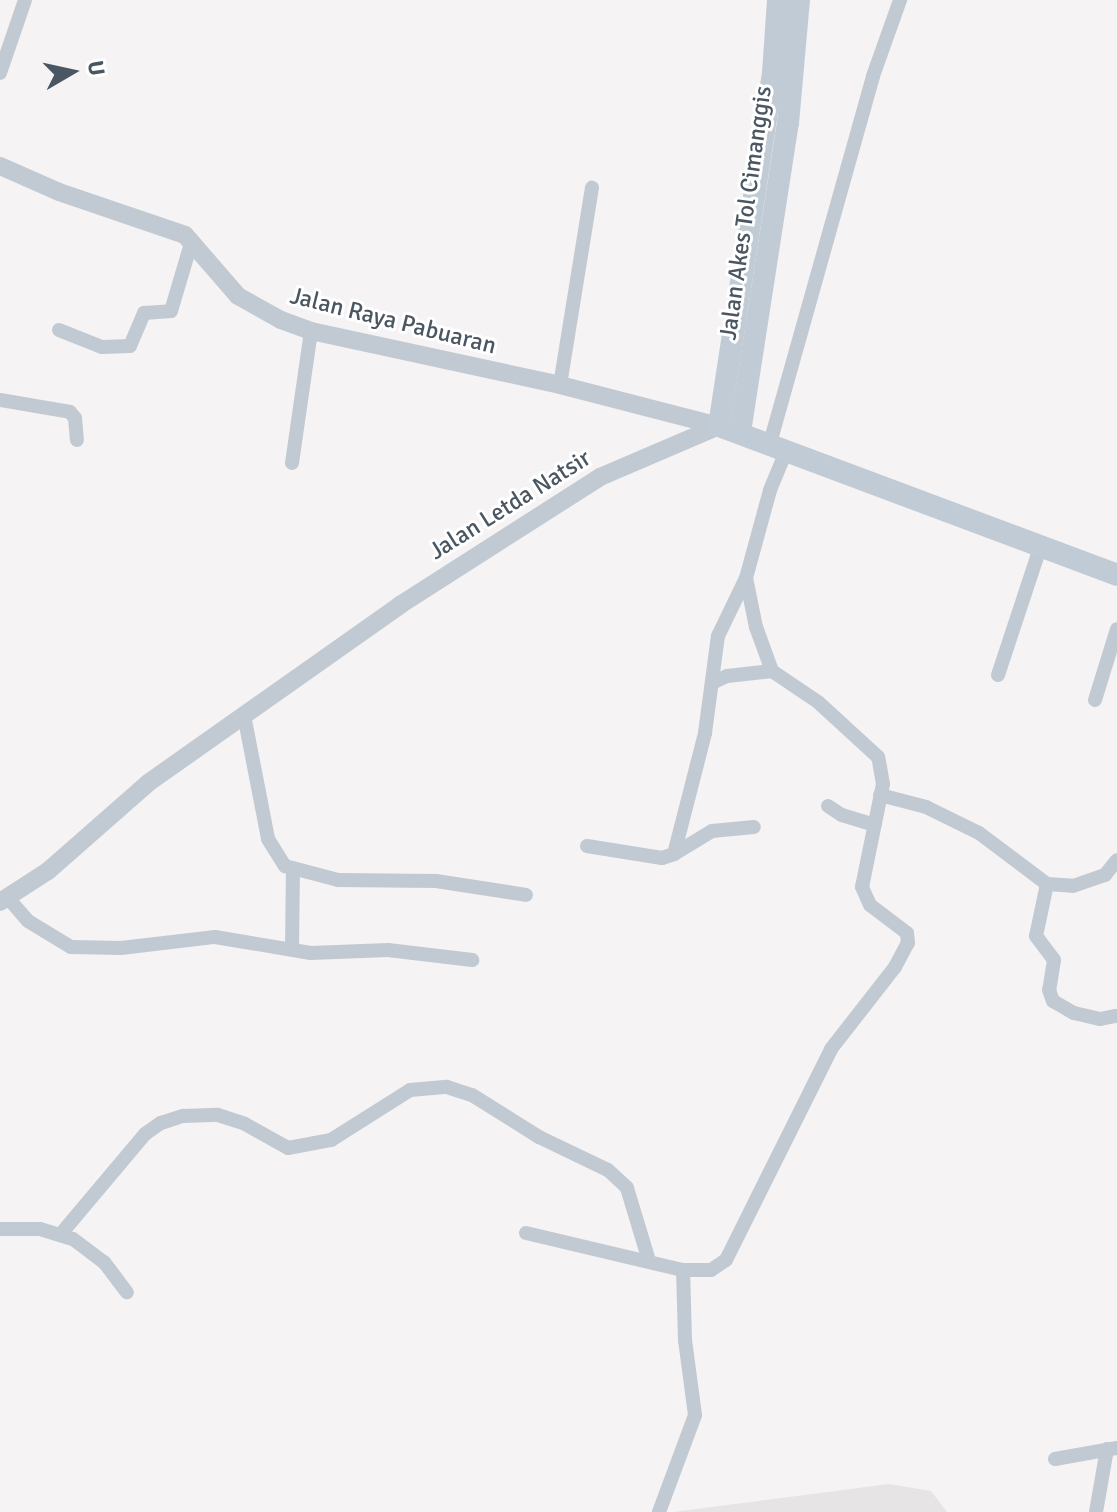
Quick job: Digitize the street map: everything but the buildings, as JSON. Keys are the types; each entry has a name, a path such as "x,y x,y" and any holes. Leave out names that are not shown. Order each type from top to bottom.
{"main road":[{"path":"778,0 773,73 729,429 1117,575"},
{"name":"Jalan Akes Tol Cimanggis","path":"729,429 788,123 799,0"}],"street":[{"path":"0,73 25,0"},
{"path":"674,854 714,682 718,636 746,578 873,76 900,0"},
{"name":"Jalan Raya Pabuaran","path":"0,166 59,192 175,230 192,240 238,296 261,311 311,331 560,385 729,429"},
{"path":"560,385 592,188"},
{"path":"59,330 102,347 130,346 144,313 171,311 192,240"},
{"path":"292,463 311,331"},
{"path":"0,400 70,412 75,418 77,440"},
{"name":"Jalan Letda Natsir","path":"4,900 48,871 148,783 400,605 558,502 600,477 729,429"},
{"path":"998,675 1041,545"},
{"path":"526,1233 600,1253 683,1270 711,1270 726,1260 831,1049 904,954 907,933 870,905 862,887 883,784 878,757 818,702 772,671 756,627 746,578"},
{"path":"1095,700 1117,629"},
{"path":"714,682 727,676 772,671"},
{"path":"244,715 268,839 278,858 293,871 338,880 436,881 526,895"},
{"path":"880,795 926,807 979,833 1047,884 1073,886 1105,875 1117,860"},
{"path":"828,806 842,815 874,825"},
{"path":"587,846 641,857 674,854 712,831 754,827"},
{"path":"292,949 293,871"},
{"path":"1047,884 1036,936 1054,960 1049,990 1053,1001 1087,1016 1100,1019 1116,1016"},
{"path":"4,900 28,921 71,947 121,948 202,937 311,953 415,951 472,960"},
{"path":"60,1235 145,1134 161,1123 183,1116 218,1115 245,1124 288,1148 331,1140 410,1090 447,1087 472,1095 539,1137 608,1170 627,1188 649,1261"},
{"path":"0,1229 40,1229 60,1235 92,1251 127,1292"},
{"path":"659,1512 695,1415 685,1340 683,1270"},
{"path":"1055,1459 1112,1449 1096,1512"}],"shaded area":[{"path":"889,1484 931,1491 947,1512 673,1512"}]}
